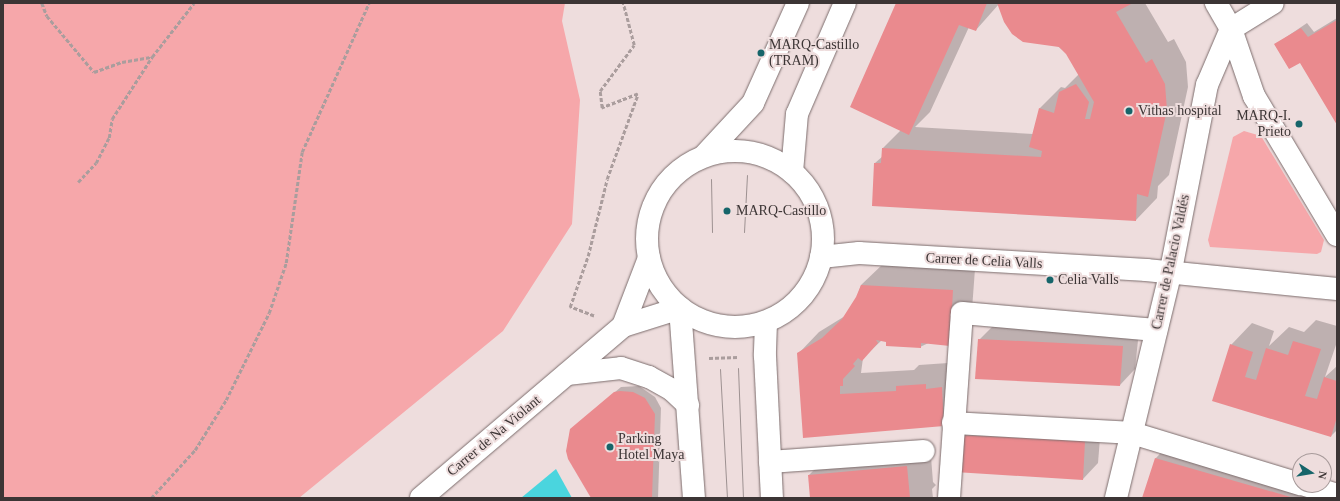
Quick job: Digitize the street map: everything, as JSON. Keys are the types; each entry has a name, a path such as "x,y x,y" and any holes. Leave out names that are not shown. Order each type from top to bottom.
{"street":[{"path":"704,156 753,103 798,3"},
{"path":"792,172 797,114 845,3"},
{"path":"1216,3 1231,29 1254,96 1337,235"},
{"path":"1231,29 1273,3"},
{"name":"Carrer de Palacio Valdés","path":"1116,498 1170,275 1207,85 1231,29"},
{"path":"727,151 750,152 773,159 792,172 815,202 823,238 821,257 814,278 802,296 786,312 766,322 736,327 706,323 680,308 666,294 656,277 649,258 649,223 658,197 670,179 686,166 704,156 727,151"},
{"name":"Carrer de Celia Valls","path":"821,257 859,253 1146,270 1170,275 1337,289"},
{"name":"Carrer de Na Violant","path":"623,326 649,258"},
{"name":"Carrer de Na Violant","path":"421,498 623,326 680,308"},
{"path":"680,308 694,498"},
{"path":"949,498 953,423 962,313 1156,330"},
{"path":"766,322 765,356 772,498"},
{"path":"566,374 621,368 649,377 672,390 688,405"},
{"path":"953,423 1132,433 1292,482"},
{"path":"770,462 924,451"}],"path":[{"path":"42,3 47,16 94,72 122,62 152,57"},
{"path":"78,182 96,163 109,138 112,119 152,57 194,3"},
{"path":"151,498 195,450 226,400 269,313 286,263 302,152 369,3"},
{"path":"623,3 634,45 600,91 602,108 638,94 607,179 588,256 570,307 623,326"}],"shaded area":[{"path":"3,3 565,3 562,21 580,100 572,224 503,331 299,498 3,498"},
{"path":"1244,131 1261,136 1324,240 1321,252 1317,254 1210,247 1208,240 1233,137"}],"water":[{"path":"556,469 572,498 521,498"}],"building":[{"path":"896,3 987,3 976,31 959,25 909,135 850,107"},
{"name":"Vithas hospital","path":"997,3 1133,3 1116,12 1146,63 1152,59 1165,84 1167,110 1148,197 1137,194 1136,221 872,206 874,163 881,163 882,148 1041,157 1042,151 1029,147 1039,108 1054,113 1059,92 1076,84 1089,102 1085,119 1090,119 1094,102 1066,54 1059,47 1023,42 1012,34 1004,22"},
{"path":"1337,20 1337,125 1300,63 1289,69 1274,44 1301,28 1308,37"},
{"path":"861,285 953,290 950,346 921,343 921,348 886,346 886,342 876,340 878,343 862,361 858,358 853,364 855,366 843,379 843,386 840,386 840,394 896,391 896,386 926,384 926,389 942,387 944,426 803,438 797,353 822,338 842,319 856,297"},
{"path":"978,339 1123,346 1120,386 975,379"},
{"path":"1293,341 1321,349 1305,396 1317,399 1324,377 1337,381 1337,417 1331,437 1212,401 1230,344 1253,352 1245,377 1256,380 1266,348 1288,355"},
{"name":"Parking Hotel Maya","path":"614,392 633,392 645,398 655,414 652,498 591,498 568,459 566,451 570,429"},
{"path":"958,435 1085,441 1083,480 955,472"},
{"path":"1155,458 1214,475 1294,498 1142,498"},
{"path":"907,466 910,498 810,498 808,475"}],"tram line":[{"path":"744,232 747,175"},
{"path":"711,179 712,232"},
{"path":"738,368 743,498"},
{"path":"720,369 727,498"}],"place":[{"name":"MARQ-Castillo (TRAM)","path":"761,53"},
{"name":"Vithas hospital","path":"1129,111"},
{"name":"MARQ-I. Prieto","path":"1299,124"},
{"name":"MARQ-Castillo","path":"727,211"},
{"name":"Celia Valls","path":"1050,280"},
{"name":"Parking Hotel Maya","path":"610,447"}]}
